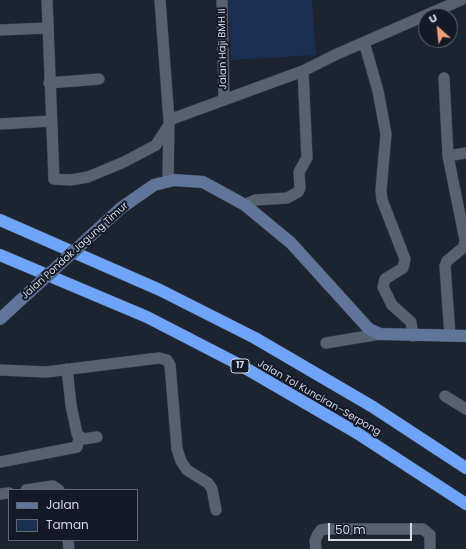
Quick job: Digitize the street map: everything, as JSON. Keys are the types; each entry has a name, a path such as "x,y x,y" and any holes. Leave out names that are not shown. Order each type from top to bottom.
{"highway":[{"name":"Jalan Tol Kunciran–Serpong","path":"0,220 160,290 255,338 373,407 466,468"},
{"name":"Jalan Tol Kunciran–Serpong","path":"0,255 147,317 240,365 357,433 466,504"}],"street":[{"path":"47,0 52,177 56,180 88,177 124,162 156,145 168,124 224,99 303,71 364,42 462,0"},
{"path":"160,0 168,124 168,181"},
{"name":"Jalan Haji BMH II","path":"222,0 224,99"},
{"path":"0,30 48,28"},
{"path":"364,42 378,91 386,134 381,190 382,200 405,264 404,268 386,279 382,287 392,305 404,314 411,322 413,336"},
{"path":"245,205 254,200 287,198 298,192 300,188 299,172 307,158 303,71"},
{"path":"444,78 448,156 465,240 464,247 447,260 444,266 450,336"},
{"path":"49,83 99,79"},
{"path":"0,124 51,121"},
{"path":"448,156 466,153"},
{"name":"Jalan Pondok Jagung Timur","path":"0,318 121,208 154,186 174,180 203,182 245,205 291,243 369,329 380,334"},
{"path":"326,343 380,334 413,336 466,336"},
{"path":"0,370 46,372 159,358 167,360 170,365 177,449 181,461 187,470 208,484 212,490 216,510"},
{"path":"0,462 77,447 79,438 71,405 67,369"},
{"path":"445,396 466,409"},
{"path":"79,438 83,439 98,437"},
{"path":"33,489 53,486 58,489"},
{"path":"316,549 315,541 318,534 321,530 327,529 423,529 430,535 430,549"}],"green space":[{"path":"228,0 312,0 316,55 231,60"}]}
